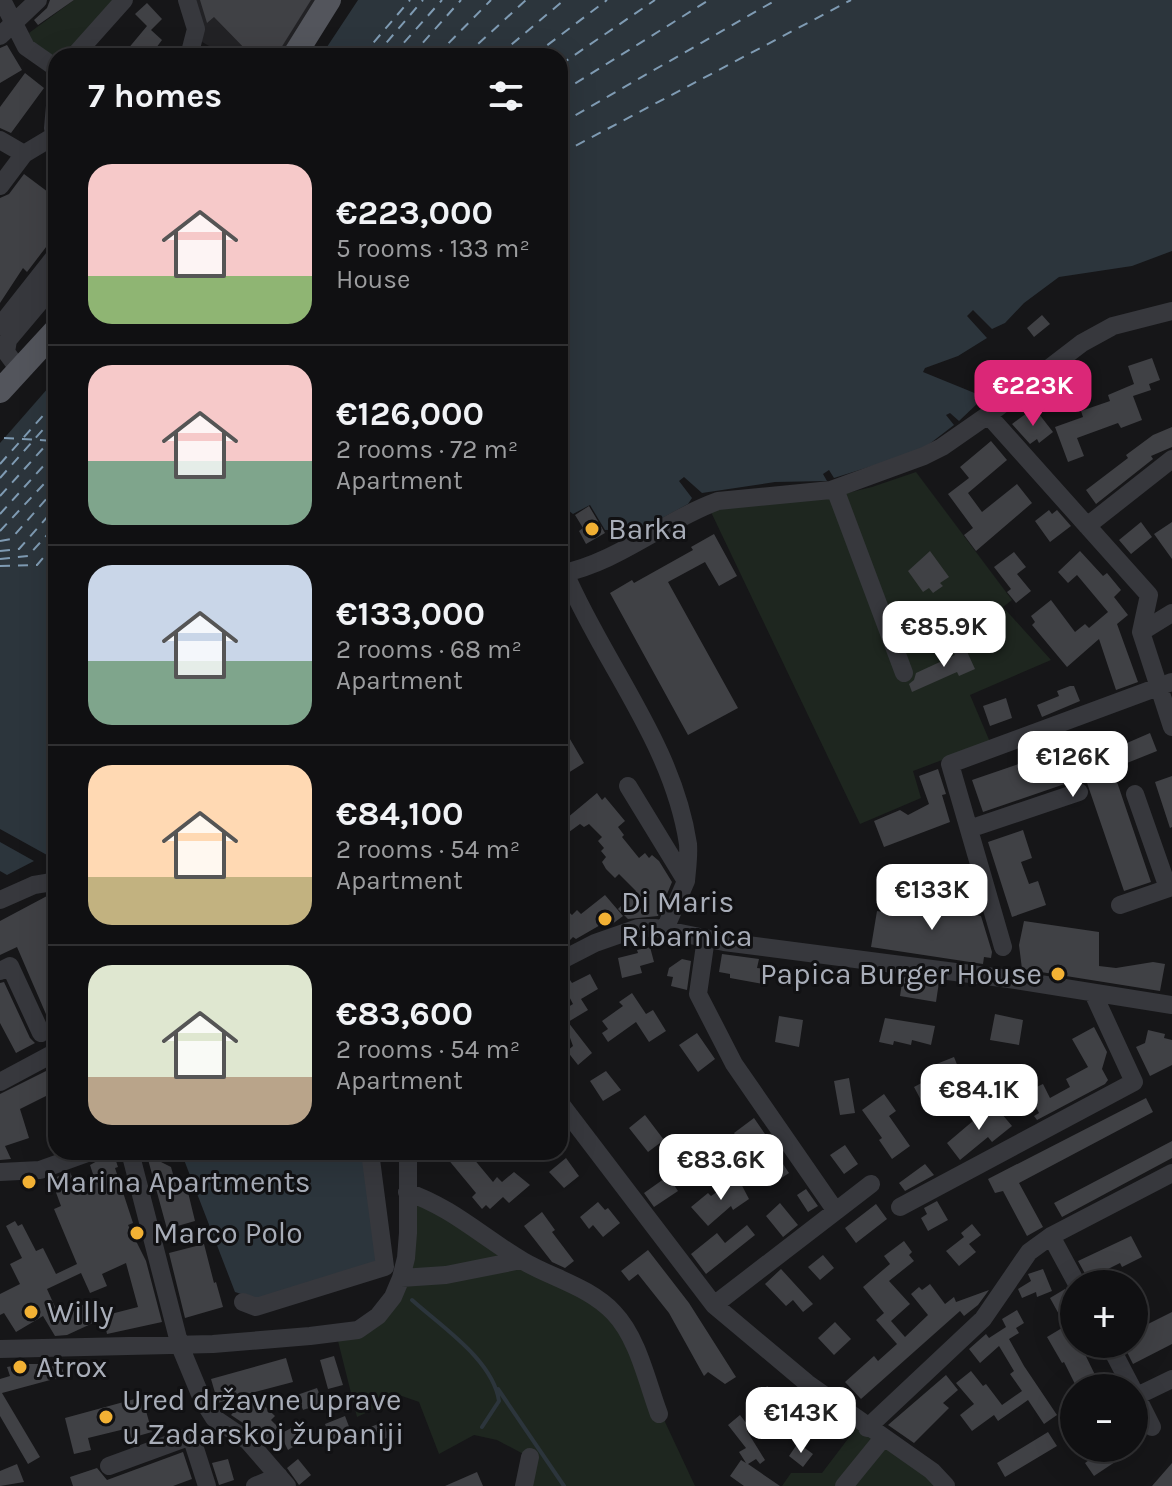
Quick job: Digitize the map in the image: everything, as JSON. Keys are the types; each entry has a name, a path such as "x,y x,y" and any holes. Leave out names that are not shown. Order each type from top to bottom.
{"main road":[{"path":"299,48 329,0"},
{"path":"0,391 48,339"}],"street":[{"path":"2,0 7,30 48,62"},
{"path":"7,30 38,0"},
{"path":"81,48 124,0"},
{"path":"187,0 196,29 191,48"},
{"path":"0,186 24,154 48,139"},
{"path":"0,140 24,154"},
{"path":"0,326 48,265"},
{"path":"20,371 6,352 8,340 48,292"},
{"path":"568,572 622,553 700,508 718,501 835,489 924,456 988,415 1082,343 1113,326 1172,311"},
{"path":"988,415 1149,595 1141,632 1165,686 1172,727"},
{"path":"1087,526 1172,459"},
{"path":"835,489 904,673"},
{"path":"568,583 657,744 676,793 688,846 686,881 665,929"},
{"path":"1141,632 1172,613"},
{"path":"1003,947 950,764 1165,686"},
{"path":"628,786 686,881"},
{"path":"969,829 1079,792"},
{"path":"1120,905 1170,888 1135,794"},
{"path":"0,900 34,885 48,885"},
{"path":"568,957 595,943 638,928 665,929 865,962 1009,979 1172,1005"},
{"path":"706,938 698,994 734,1064 835,1210"},
{"path":"0,971 10,966 41,1033"},
{"path":"900,1207 1134,1082 1093,993"},
{"path":"0,1082 48,1058"},
{"path":"568,1113 714,1305 807,1383 932,1471 946,1486"},
{"path":"0,1172 40,1170 68,1160"},
{"path":"132,1160 180,1346 202,1399 214,1418 248,1441 283,1481"},
{"path":"243,1302 256,1307 385,1267 371,1160"},
{"path":"0,1349 180,1346 358,1330 378,1316 393,1297 401,1278 407,1246 408,1160"},
{"path":"844,1486 875,1433 983,1319 1029,1252 1051,1236 1172,1173"},
{"path":"714,1305 871,1184"},
{"path":"407,1192 436,1203 521,1260 584,1290 614,1313 630,1339 659,1414"},
{"path":"1051,1236 1069,1270"},
{"path":"401,1278 446,1275 521,1260"},
{"path":"1148,1387 1172,1379"},
{"path":"1148,1419 1152,1427"},
{"path":"109,1466 191,1436 207,1486"},
{"path":"524,1486 530,1457"},
{"path":"253,1485 283,1481"}],"shaded area":[{"path":"74,0 117,0 73,48 48,48 48,55 34,45 29,33"},
{"path":"187,0 322,0 292,48 213,48 195,38"},
{"path":"358,0 1172,0 1172,251 1132,266 1059,277 1024,303 1005,323 992,329 973,310 967,316 987,338 958,356 925,368 923,372 977,394 979,402 959,421 950,413 946,415 954,425 928,445 907,455 834,478 829,470 823,474 827,481 775,482 702,493 684,477 679,481 692,498 688,504 642,529 605,530 590,505 573,514 568,510 568,48 326,48"},
{"path":"48,388 48,856 0,829 0,443"},
{"path":"916,472 1012,600 1003,607 1051,660 970,695 990,742 913,771 921,798 860,824 710,510 835,496"},
{"path":"0,842 34,861 7,875 0,871"},
{"path":"184,1160 366,1160 379,1266 257,1299 235,1292"},
{"path":"407,1192 614,1313 695,1486 524,1486 529,1457 497,1440 474,1435 439,1454 419,1402 402,1396 357,1417 336,1333 358,1330 393,1297"},
{"path":"860,1423 946,1486 782,1486 791,1473 822,1473"}],"building":[{"path":"50,0 74,0 38,25 34,20 47,8"},
{"path":"200,0 311,0 281,48 244,48 214,17 207,23"},
{"path":"147,3 162,19 151,30 162,40 156,48 129,48 147,26 135,14"},
{"path":"7,45 22,70 0,83 0,48"},
{"path":"25,73 44,88 11,133 0,128 0,107"},
{"path":"24,174 48,192 48,244 27,272 23,268 0,303 0,198 9,194"},
{"path":"1042,315 1050,324 1034,337 1027,328"},
{"path":"1152,358 1160,380 1149,384 1151,390 1133,396 1142,420 1121,428 1118,423 1077,438 1084,456 1068,462 1055,427 1083,417 1081,411 1110,401 1108,395 1134,384 1128,366"},
{"path":"1027,413 1032,419 1039,414 1053,432 1039,443 1037,439 1030,444 1012,424"},
{"path":"1172,427 1172,447 1151,456 1153,459 1096,504 1086,490 1153,435"},
{"path":"991,441 1007,460 968,493 982,512 1017,484 1032,503 976,551 964,535 973,528 948,494 969,478 960,467"},
{"path":"589,506 605,533 586,544 579,531 583,528 575,515"},
{"path":"1049,510 1052,514 1057,510 1071,526 1050,542 1035,521"},
{"path":"1141,522 1152,537 1131,554 1119,540"},
{"path":"1172,522 1172,559 1154,534"},
{"path":"714,534 737,576 719,586 705,562 668,582 738,708 688,735 610,593 693,550 691,547"},
{"path":"930,551 949,577 933,593 929,588 923,592 908,571"},
{"path":"1080,551 1103,576 1107,573 1121,590 1114,597 1128,615 1117,624 1138,682 1116,690 1099,639 1067,667 1032,625 1035,622 1031,616 1051,600 1075,632 1085,624 1089,628 1108,612 1077,575 1068,583 1058,572"},
{"path":"1014,552 1026,567 1017,574 1031,591 1016,603 1007,592 1011,589 994,567"},
{"path":"964,645 975,669 959,676 957,672 912,692 909,684 916,673 955,655 952,650"},
{"path":"1074,686 1080,701 1042,717 1037,705 1059,696 1057,691"},
{"path":"1006,698 1012,718 990,726 983,706"},
{"path":"1150,733 1157,751 1127,763 1120,746"},
{"path":"568,736 584,763 568,773"},
{"path":"1094,738 1108,781 1116,779 1151,882 1124,891 1085,777 983,812 972,780"},
{"path":"938,769 950,822 884,847 874,821 900,810 908,815 929,804 919,776"},
{"path":"1172,776 1172,827 1170,828 1155,782"},
{"path":"597,793 602,800 605,797 625,821 618,827 624,835 622,837 639,858 645,853 659,861 672,882 658,916 628,919 618,909 636,891 619,874 615,878 606,869 602,862 606,857 601,851 604,848 598,841 602,837 589,824 584,827 580,824 569,832 568,817"},
{"path":"1023,830 1032,858 1021,862 1029,884 1038,881 1046,905 1012,917 988,842"},
{"path":"605,895 623,916 611,925 604,927 602,924 568,942 568,911 572,915 577,910 581,914"},
{"path":"48,896 48,1019 17,947 0,955 0,921"},
{"path":"902,900 981,916 991,958 984,957 983,964 871,947 877,911 883,912 884,906 891,907 892,903 901,905"},
{"path":"1024,921 1099,932 1099,966 1116,968 1153,962 1165,964 1160,991 1022,969 1019,945"},
{"path":"650,947 654,962 640,966 642,973 622,978 618,958"},
{"path":"722,954 759,959 757,968 766,969 763,984 730,978 730,974 719,972"},
{"path":"682,959 691,961 687,990 671,986 673,977 667,976 669,968"},
{"path":"590,974 598,989 581,999 588,1010 568,1022 568,1007 573,1004 568,994 568,977 572,983"},
{"path":"903,977 939,982 936,1002 900,996"},
{"path":"4,982 35,1043 16,1053 0,1023 0,983"},
{"path":"632,993 646,1014 653,1010 666,1031 649,1042 636,1022 608,1042 602,1033 608,1029 602,1021 623,1006 619,1002"},
{"path":"995,1014 1023,1020 1019,1045 990,1040"},
{"path":"779,1016 803,1020 799,1047 775,1042"},
{"path":"885,1018 935,1026 931,1045 912,1040 911,1045 879,1042"},
{"path":"568,1022 592,1053 578,1065 568,1052 573,1046"},
{"path":"1094,1027 1107,1052 1102,1069 1108,1080 1037,1120 1034,1116 1039,1113 1028,1091 1043,1084 1050,1098 1070,1087 1066,1079 1088,1067 1072,1039"},
{"path":"1148,1030 1165,1034 1164,1038 1172,1040 1172,1065 1150,1076 1136,1047 1145,1043"},
{"path":"697,1033 715,1059 698,1072 679,1045"},
{"path":"954,1057 962,1077 932,1089 937,1097 923,1104 914,1087 938,1074 934,1065"},
{"path":"48,1070 48,1095 20,1109 29,1138 5,1146 11,1159 0,1160 0,1094"},
{"path":"606,1071 621,1090 603,1101 590,1081"},
{"path":"849,1078 855,1113 840,1115 834,1081"},
{"path":"884,1094 896,1111 889,1116 910,1146 892,1159 879,1140 882,1138 862,1110"},
{"path":"1146,1098 1153,1112 1019,1183 1043,1227 1027,1236 1003,1191 995,1193 988,1179"},
{"path":"996,1107 1012,1126 992,1142 988,1137 960,1160 947,1143 980,1115"},
{"path":"645,1115 664,1140 648,1152 629,1128"},
{"path":"754,1118 765,1134 745,1148 734,1133"},
{"path":"1172,1141 1172,1158 1062,1217 1054,1203"},
{"path":"845,1145 858,1164 844,1174 830,1155"},
{"path":"777,1155 789,1173 771,1185 759,1168"},
{"path":"99,1160 116,1160 118,1167 115,1168 133,1223 128,1225 146,1261 162,1322 107,1334 103,1316 138,1307 126,1263 102,1274 107,1286 90,1293 81,1273 47,1289 60,1318 83,1305 93,1323 67,1335 55,1336 43,1316 16,1332 4,1313 0,1315 0,1294 20,1284 10,1264 22,1258 6,1226 15,1221 18,1226 22,1224 36,1251 43,1248 56,1274 77,1264 54,1209 61,1206 51,1179 70,1172 76,1187 95,1180 90,1165"},
{"path":"148,1160 162,1160 171,1167 176,1185 186,1184 195,1221 167,1229"},
{"path":"449,1160 475,1160 493,1182 497,1177 502,1182 514,1172 530,1185 509,1203 503,1197 490,1209 486,1205 482,1209 472,1197 476,1193"},
{"path":"567,1160 579,1176 564,1188 549,1172"},
{"path":"925,1164 934,1175 905,1191 899,1183"},
{"path":"668,1176 678,1191 654,1207 644,1193"},
{"path":"738,1178 749,1199 733,1210 731,1206 708,1226 691,1207 708,1193 711,1196"},
{"path":"806,1189 818,1206 808,1212 797,1195"},
{"path":"937,1201 948,1220 928,1231 921,1218 927,1214 924,1208"},
{"path":"598,1202 605,1210 608,1208 620,1223 603,1237 593,1225 589,1229 580,1217"},
{"path":"780,1203 798,1225 783,1237 766,1216"},
{"path":"876,1204 887,1219 856,1243 845,1228"},
{"path":"542,1212 555,1230 552,1232 574,1261 565,1268 552,1262 524,1226"},
{"path":"972,1224 981,1235 969,1244 976,1252 959,1266 946,1251 964,1237 961,1233"},
{"path":"747,1225 755,1235 706,1274 691,1254 717,1233 725,1243"},
{"path":"1131,1236 1142,1257 1122,1267 1120,1263 1106,1270 1083,1270 1078,1261"},
{"path":"904,1241 914,1261 889,1281 910,1304 891,1321 905,1337 928,1315 911,1294 919,1287 922,1290 930,1284 945,1304 954,1297 956,1302 989,1290 978,1305 964,1316 960,1311 861,1399 845,1382 874,1356 878,1361 897,1344 876,1320 884,1313 863,1287 890,1264 884,1256"},
{"path":"204,1244 223,1307 185,1318 169,1253"},
{"path":"648,1250 689,1303 736,1377 725,1384 708,1372 704,1376 669,1313 638,1274 629,1281 621,1271"},
{"path":"823,1255 834,1268 820,1280 808,1267"},
{"path":"781,1269 813,1304 803,1312 793,1300 786,1306 765,1284"},
{"path":"1043,1269 1052,1291 1037,1297 1036,1292 1022,1298 1018,1289 1031,1281 1028,1274"},
{"path":"1060,1292 1060,1316 1050,1298"},
{"path":"1017,1310 1024,1323 1016,1328 1019,1333 1009,1339 1057,1415 1044,1424 1028,1400 998,1421 994,1415 972,1431 960,1415 974,1404 956,1383 971,1371 1002,1405 1022,1391 1010,1374 1014,1371 999,1346 980,1363 969,1349 986,1334 989,1338 1006,1327 1002,1319"},
{"path":"1172,1312 1172,1344 1148,1356 1148,1324"},
{"path":"835,1322 851,1339 834,1355 818,1338"},
{"path":"1060,1329 1060,1358 1087,1358 1095,1374 1070,1374 1064,1362 1062,1363 1047,1337"},
{"path":"334,1356 343,1385 328,1389 320,1360"},
{"path":"286,1358 293,1382 218,1403 211,1379"},
{"path":"1130,1358 1145,1358 1133,1364"},
{"path":"60,1363 65,1376 2,1393 40,1457 28,1464 0,1416 0,1379 10,1376 7,1367 42,1364 43,1369"},
{"path":"946,1375 958,1390 943,1403 949,1408 914,1443 888,1425"},
{"path":"767,1386 788,1402 773,1421 749,1402 756,1393 760,1396"},
{"path":"317,1388 323,1403 303,1410 297,1395"},
{"path":"251,1393 275,1416 271,1420 278,1427 264,1442 255,1431 231,1415"},
{"path":"142,1397 152,1432 131,1438 129,1428 88,1438 91,1450 74,1454 65,1418"},
{"path":"740,1415 750,1428 747,1431 765,1460 760,1464 756,1459 748,1464 780,1486 744,1486 730,1476 741,1460 746,1463 739,1452 746,1448 728,1425"},
{"path":"345,1416 353,1437 333,1445 325,1424"},
{"path":"383,1422 389,1437 374,1444 368,1428"},
{"path":"295,1426 303,1441 288,1450 280,1434"},
{"path":"1048,1432 1057,1446 1005,1477 997,1463"},
{"path":"798,1443 813,1454 803,1467 789,1456"},
{"path":"183,1452 192,1479 173,1486 73,1486 70,1477 97,1468 107,1480"},
{"path":"228,1459 234,1480 219,1485 212,1463"},
{"path":"298,1459 311,1475 299,1485 287,1468"},
{"path":"1086,1462 1115,1462 1094,1476"},
{"path":"1172,1463 1172,1486 1152,1486"},
{"path":"17,1464 24,1482 0,1486 0,1471"},
{"path":"477,1472 483,1486 445,1486"}],"waterway":[{"path":"412,1300 477,1358 495,1386 499,1401 482,1427"},
{"path":"498,1389 564,1486"}],"ferry route":[{"path":"369,48 410,0"},
{"path":"382,48 423,0"},
{"path":"399,48 442,0"},
{"path":"418,48 461,0"},
{"path":"444,48 491,0"},
{"path":"474,48 526,0"},
{"path":"507,48 564,0"},
{"path":"544,48 607,0"},
{"path":"568,60 655,0"},
{"path":"568,88 709,0"},
{"path":"568,119 776,0"},
{"path":"568,150 851,0"},
{"path":"0,464 48,410"},
{"path":"0,478 48,424"},
{"path":"4,438 48,441"},
{"path":"0,496 48,443"},
{"path":"0,514 48,461"},
{"path":"0,531 48,480"},
{"path":"0,541 11,539 48,497"},
{"path":"0,551 19,549 48,516"},
{"path":"0,559 28,556 48,534"},
{"path":"0,566 37,565 48,552"}],"place":[{"name":"Barka","path":"592,529"},
{"name":"Di Maris Ribarnica","path":"605,919"},
{"name":"Papica Burger House","path":"1058,974"},
{"name":"Marina Apartments","path":"29,1182"},
{"name":"Marco Polo","path":"137,1233"},
{"name":"Willy","path":"31,1312"},
{"name":"Atrox","path":"20,1367"},
{"name":"Ured državne uprave u Zadarskoj županiji","path":"106,1417"}]}
